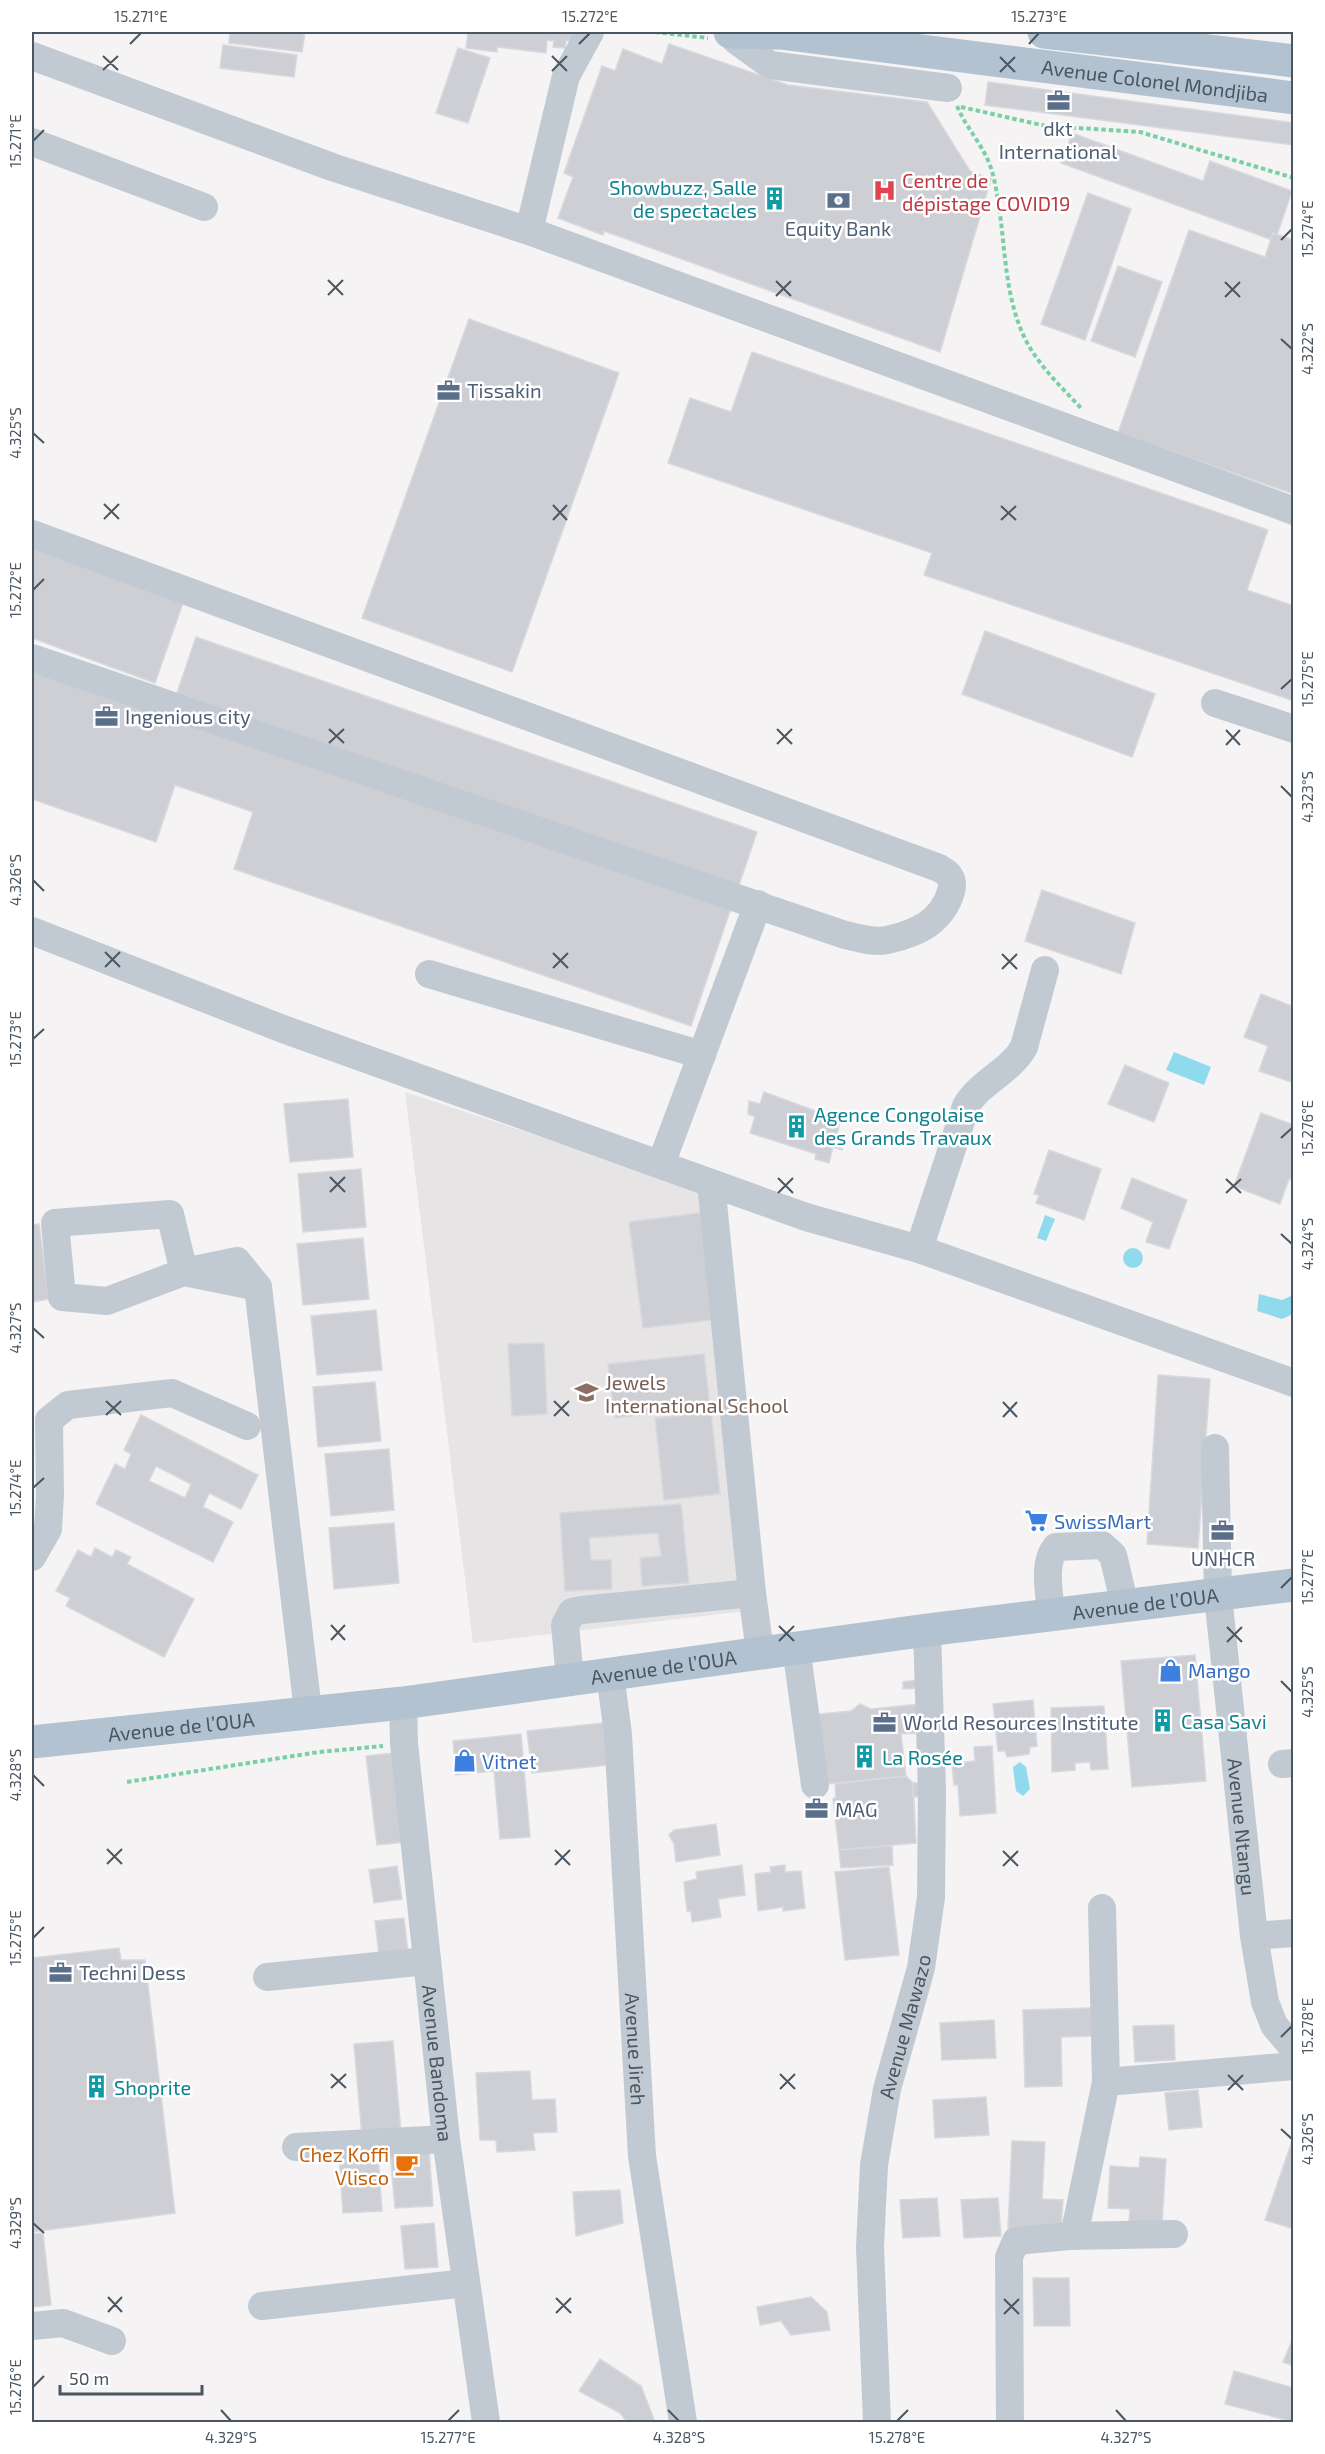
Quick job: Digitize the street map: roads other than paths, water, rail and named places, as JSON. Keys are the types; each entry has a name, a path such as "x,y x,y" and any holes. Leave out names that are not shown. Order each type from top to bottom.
{"main road":[{"name":"Avenue Colonel Mondjiba","path":"729,32 851,37 1091,72 1293,96"},
{"name":"Avenue Colonel Mondjiba","path":"1044,32 1293,63"},
{"name":"Avenue de l’OUA","path":"32,1742 308,1711 403,1703 796,1647 1293,1585"}],"street":[{"path":"529,231 566,75 590,32"},
{"path":"729,32 760,60 770,65 955,101"},
{"path":"32,56 332,166 529,231 1293,510"},
{"path":"32,142 204,207"},
{"path":"32,534 939,868 952,879 946,903 935,918 923,927 888,940 875,942 845,935 32,658"},
{"path":"1215,703 1293,729"},
{"path":"661,1164 758,904"},
{"path":"32,932 283,1029 806,1217 918,1249 1293,1383"},
{"path":"918,1249 966,1106 974,1093 1018,1057 1024,1047 1045,970"},
{"path":"429,974 702,1055"},
{"path":"711,1183 752,1593 760,1652"},
{"path":"184,1272 170,1214 55,1223 62,1297 107,1301 184,1272 258,1287 308,1711"},
{"path":"32,1557 48,1529 49,1420 68,1405 172,1393 247,1426"},
{"name":"Avenue Ntangu","path":"1215,1448 1218,1596 1254,1936 1264,2002 1274,2025 1293,2049"},
{"path":"1051,1615 1048,1566 1050,1554 1056,1547 1102,1545 1113,1555 1125,1606"},
{"path":"570,1679 565,1625 572,1612 752,1593"},
{"name":"Avenue Mawazo","path":"877,2422 870,2247 874,2165 887,2089 921,1968 931,1897 932,1791 927,1630"},
{"path":"796,1647 815,1785"},
{"name":"Avenue Jireh","path":"610,1674 618,1734 642,2156 683,2422"},
{"name":"Avenue Bandoma","path":"403,1703 404,1743 446,2139 486,2422"},
{"path":"1070,2236 1075,2231 1106,2082 1102,1908"},
{"path":"1254,1936 1293,1933"},
{"path":"267,1977 427,1961"},
{"path":"1106,2082 1293,2066"},
{"path":"296,2147 446,2139"},
{"path":"1010,2422 1009,2257 1016,2241 1070,2236 1174,2234"},
{"path":"262,2306 466,2283"},
{"path":"32,2326 63,2323 112,2341"}],"water":[{"path":"1174,1052 1211,1067 1204,1085 1166,1070"},
{"path":"1045,1215 1055,1219 1046,1241 1037,1238"},
{"path":"1133,1248 1140,1251 1143,1258 1140,1265 1133,1268 1126,1265 1123,1258 1126,1251"},
{"path":"1259,1294 1282,1300 1293,1295 1293,1314 1282,1319 1257,1311"},
{"path":"1020,1762 1026,1767 1030,1789 1023,1796 1016,1791 1013,1767"}],"place":[{"name":"dkt International","path":"1058,100"},
{"name":"Centre de dépistage COVID19","path":"884,191"},
{"name":"Showbuzz, Salle de spectacles","path":"775,199"},
{"name":"Equity Bank","path":"838,200"},
{"name":"Tissakin","path":"449,390"},
{"name":"Ingenious city","path":"107,716"},
{"name":"Agence Congolaise des Grands Travaux","path":"796,1126"},
{"name":"Jewels International School","path":"587,1393"},
{"name":"SwissMart","path":"1036,1521"},
{"name":"UNHCR","path":"1223,1531"},
{"name":"Mango","path":"1170,1670"},
{"name":"Casa Savi","path":"1163,1721"},
{"name":"World Resources Institute","path":"885,1722"},
{"name":"La Rosée","path":"864,1757"},
{"name":"Vitnet","path":"464,1761"},
{"name":"MAG","path":"817,1809"},
{"name":"Techni Dess","path":"61,1972"},
{"name":"Shoprite","path":"96,2087"},
{"name":"Chez Koffi Vlisco","path":"407,2165"}]}
